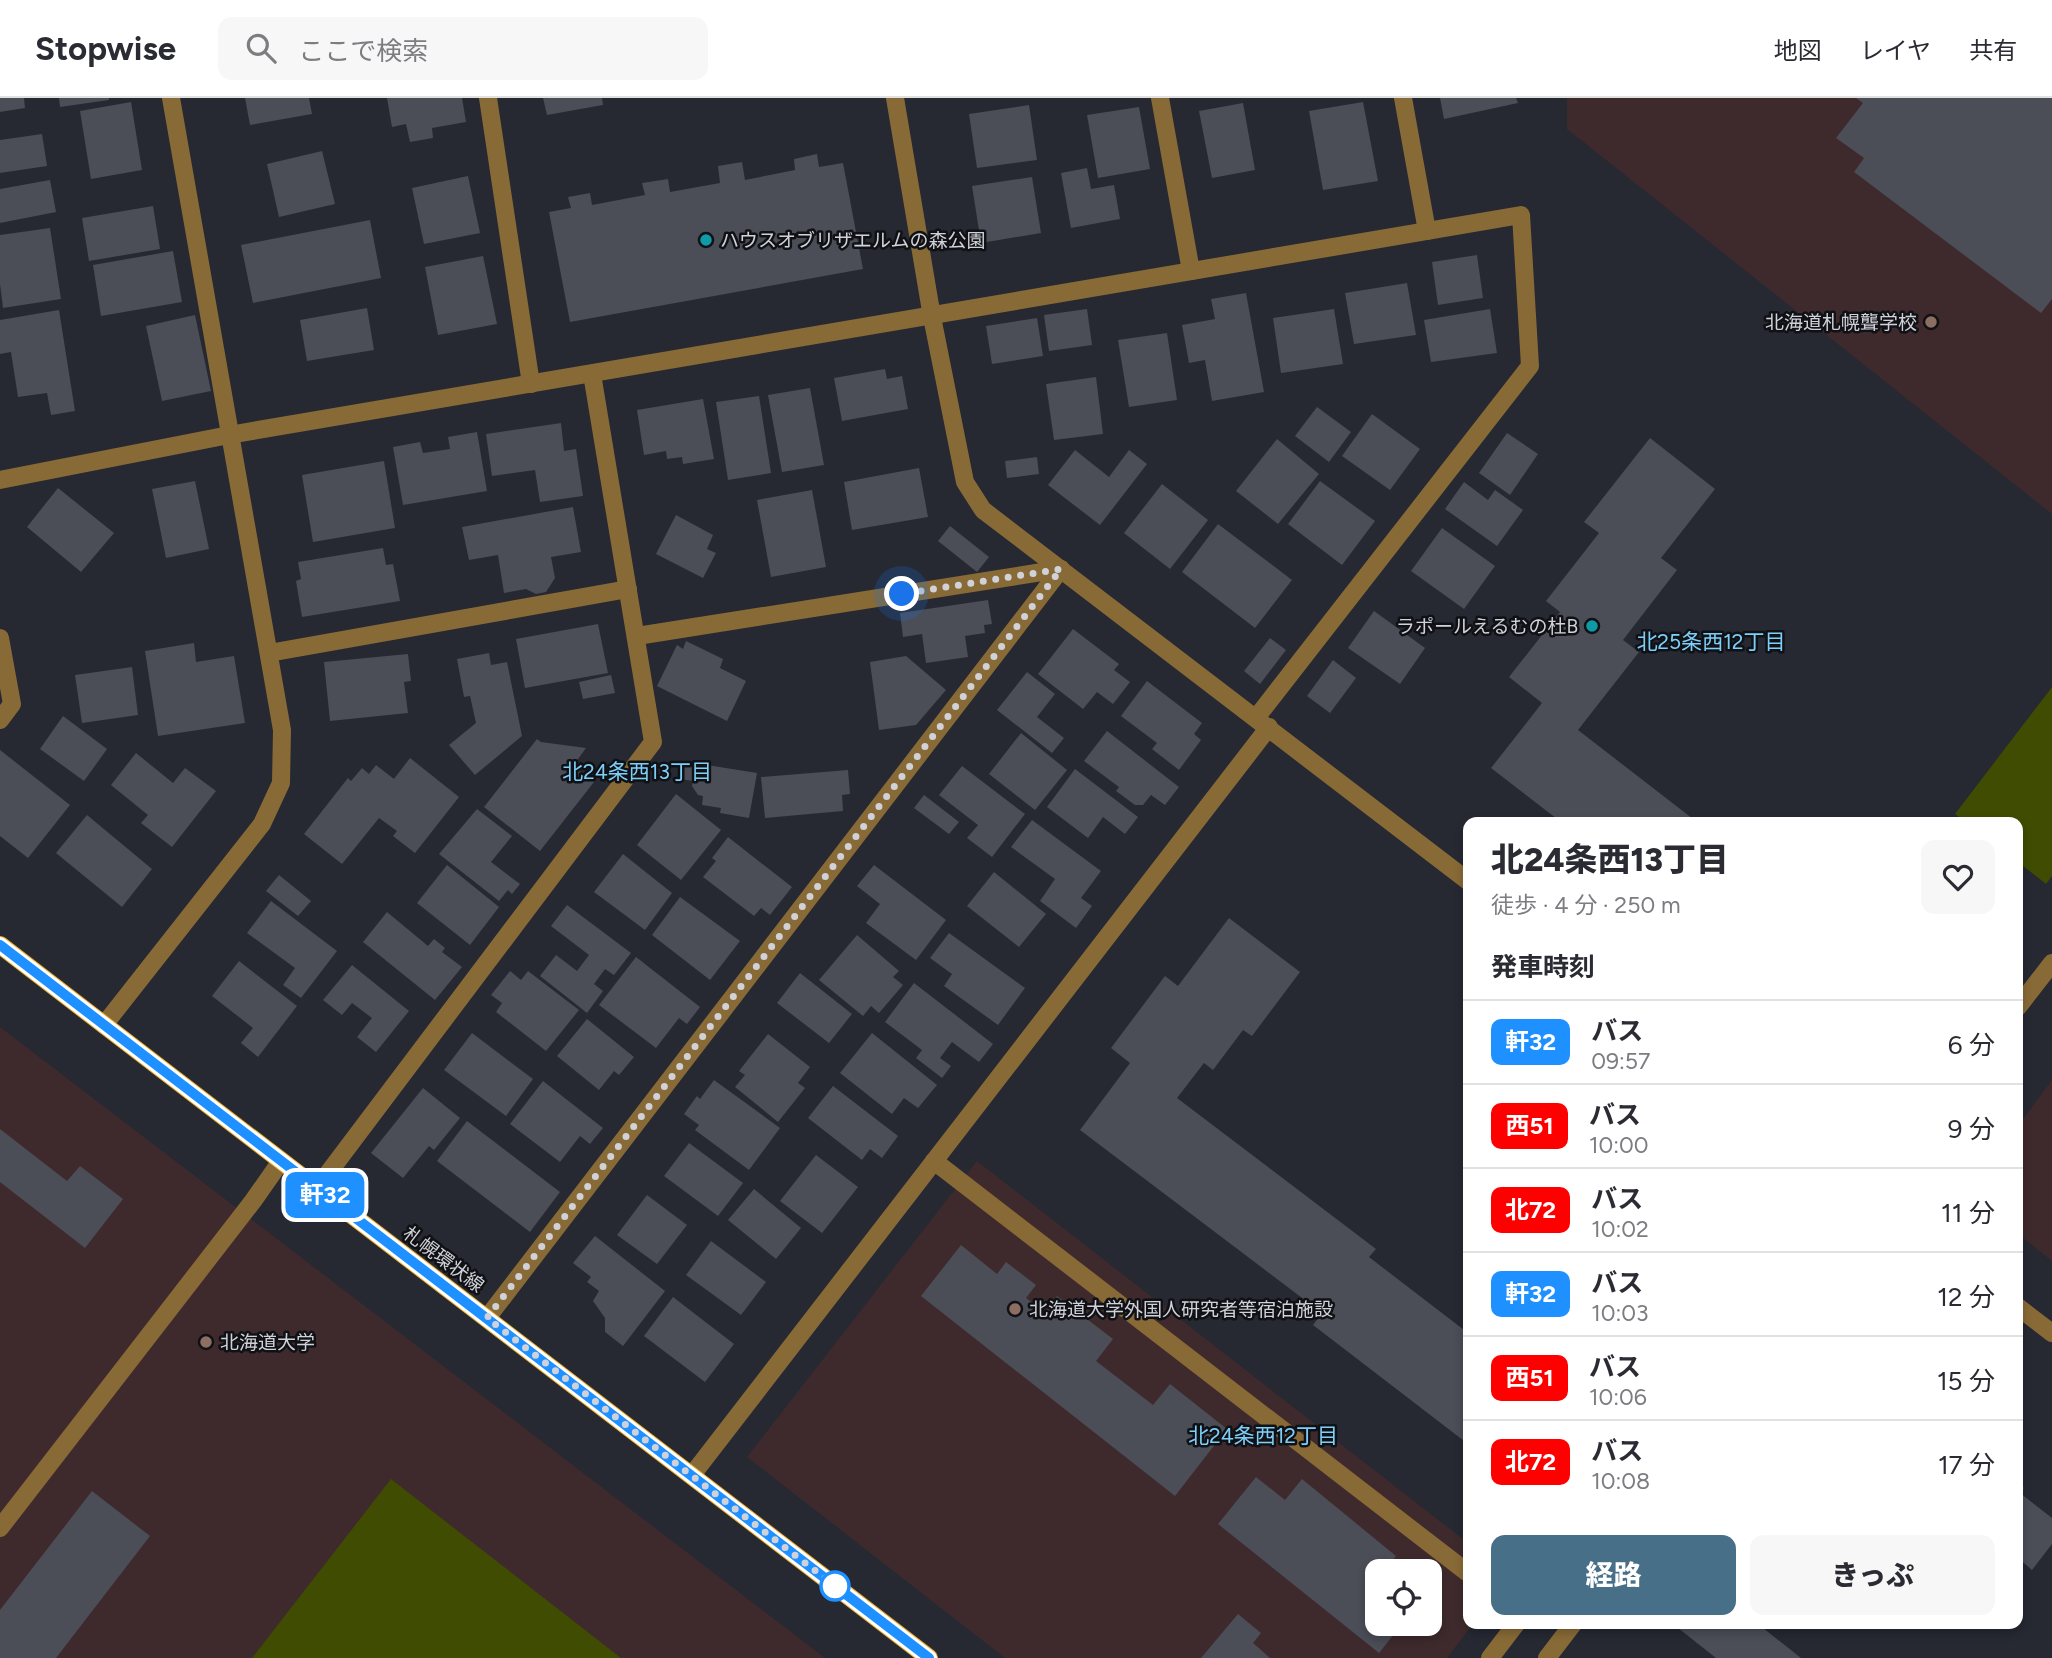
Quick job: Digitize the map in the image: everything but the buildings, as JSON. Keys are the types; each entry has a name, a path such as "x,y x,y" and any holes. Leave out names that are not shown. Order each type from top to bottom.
{"main road":[{"name":"札幌環状線","path":"0,945 692,1475 917,1654"}],"street":[{"path":"104,1025 262,824 281,783 282,730 171,98"},
{"path":"488,98 531,384"},
{"path":"895,98 932,317 965,482 983,510 1463,877"},
{"path":"1160,98 1191,271"},
{"path":"1403,98 1427,231"},
{"path":"0,480 229,435 1521,215 1530,366 934,1161 692,1475"},
{"path":"317,1188 653,742 592,374"},
{"path":"637,636 1061,569"},
{"path":"487,1318 1061,569"},
{"path":"269,653 628,589"},
{"path":"0,638 12,704 0,720"},
{"path":"2023,1001 2052,963"},
{"path":"0,1528 281,1161"},
{"path":"934,1161 1463,1569"},
{"path":"2023,1311 2052,1333"},
{"path":"1490,1658 1512,1629"},
{"path":"1547,1658 1569,1629"}],"shaded area":[{"name":"北海道札幌聾学校","path":"1567,98 2052,98 2052,514 1567,129"},
{"name":"北海道大学","path":"0,1027 825,1658 0,1658"},
{"path":"2052,1080 2052,1261 2023,1238 2023,1119"},
{"name":"北海道大学外国人研究者等宿泊施設","path":"977,1161 1463,1539 1463,1629 1469,1629 1447,1658 1005,1658 747,1457"}],"green space":[{"path":"2052,687 2052,876 2046,884 2023,866 2023,817 1959,817 1955,814"},
{"path":"391,1479 621,1658 252,1658"}],"bus line":[{"name":"軒32","path":"0,945 929,1658"}],"place":[{"name":"ハウスオブリザエルムの森公園","path":"706,240"},
{"name":"北海道札幌聾学校","path":"1931,322"},
{"name":"ラポールえるむの杜B","path":"1592,626"},
{"name":"北海道大学外国人研究者等宿泊施設","path":"1015,1309"},
{"name":"北海道大学","path":"206,1342"}],"district":[{"name":"北25条西12丁目","path":"1711,642"},
{"name":"北24条西13丁目","path":"637,772"},
{"name":"北24条西12丁目","path":"1263,1436"}],"route":[{"path":"835,1586 487,1318 1061,569 902,594"}]}
